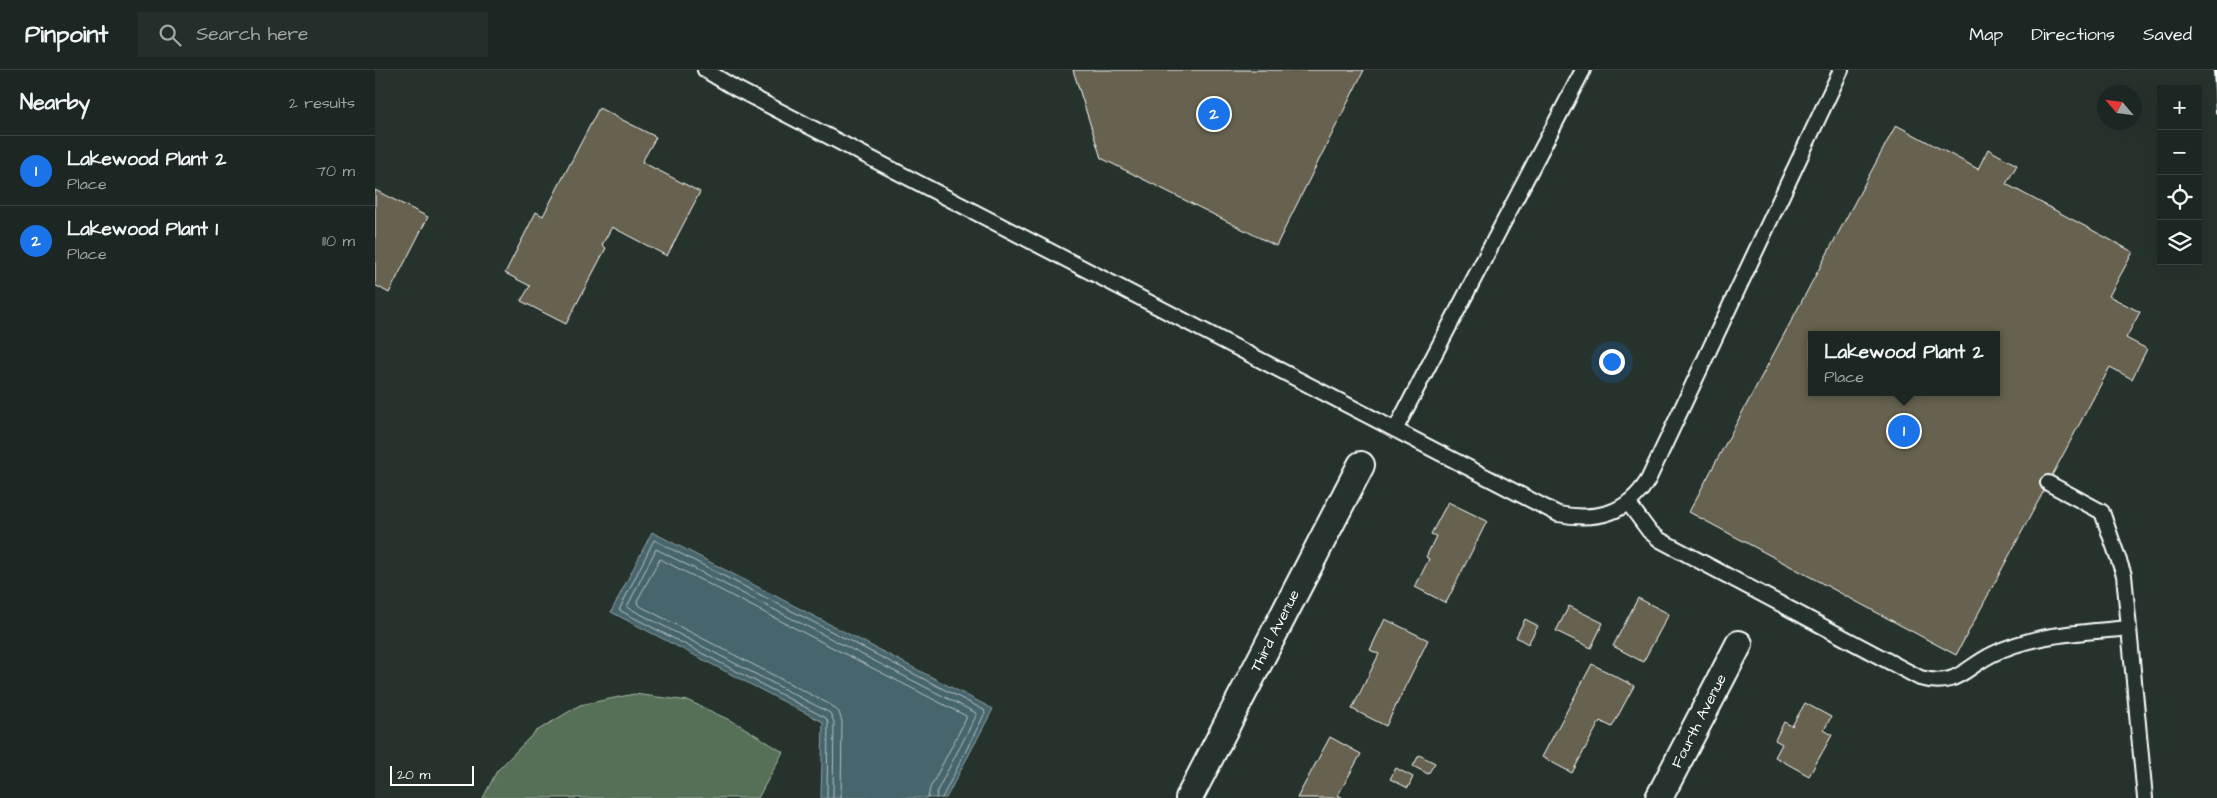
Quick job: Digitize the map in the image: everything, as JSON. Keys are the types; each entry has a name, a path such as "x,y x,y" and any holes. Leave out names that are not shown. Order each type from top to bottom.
{"street":[{"name":"Third Avenue","path":"1189,798 1361,464"},
{"name":"Fourth Avenue","path":"1659,798 1739,644"}],"lane":[{"path":"705,70 735,88 1558,514 1578,518 1594,517 1629,504 1640,493 1648,480 1838,71"},
{"path":"1395,430 1583,70"},
{"path":"2048,484 2101,512 2124,575 2145,798"},
{"path":"1629,504 1649,531 1660,540 1920,678 1935,682 1950,680 1993,654 2035,638 2129,628"}],"green space":[{"path":"634,694 689,701 738,724 783,752 758,798 483,798 497,771 535,732 580,705"}],"water":[{"path":"652,532 993,709 946,798 821,798 823,722 611,612"}],"building":[{"path":"1073,70 1364,70 1276,246 1101,158"},
{"path":"599,108 656,137 642,162 700,192 667,256 612,227 602,245 606,248 566,324 521,301 530,286 505,273 536,212 543,216"},
{"path":"1896,125 1978,169 1988,149 2017,165 2006,184 2133,252 2109,296 2140,312 2126,338 2147,349 2132,379 2110,367 1956,655 1689,512"},
{"path":"375,190 428,217 389,293 375,285"},
{"path":"1448,502 1487,521 1446,603 1415,587 1429,559 1426,557 1436,536 1431,534"},
{"path":"1638,598 1669,614 1643,662 1613,646"},
{"path":"1569,606 1603,623 1591,648 1556,631"},
{"path":"1385,619 1428,640 1386,726 1352,709 1379,654 1370,650"},
{"path":"1525,619 1538,626 1528,644 1516,637"},
{"path":"1592,664 1634,686 1612,727 1600,721 1572,773 1542,757"},
{"path":"1805,703 1831,717 1824,730 1832,735 1809,776 1775,757 1782,744 1775,740 1784,722 1792,726"},
{"path":"1330,737 1361,754 1338,795 1343,798 1297,798"},
{"path":"1419,755 1435,763 1428,774 1413,766"},
{"path":"1396,768 1413,777 1408,788 1390,779"}],"railway":[{"path":"2215,70 2217,112"}],"place":[{"name":"Lakewood Plant 1","path":"1214,114"},
{"name":"Lakewood Plant 2","path":"1904,431"}]}
